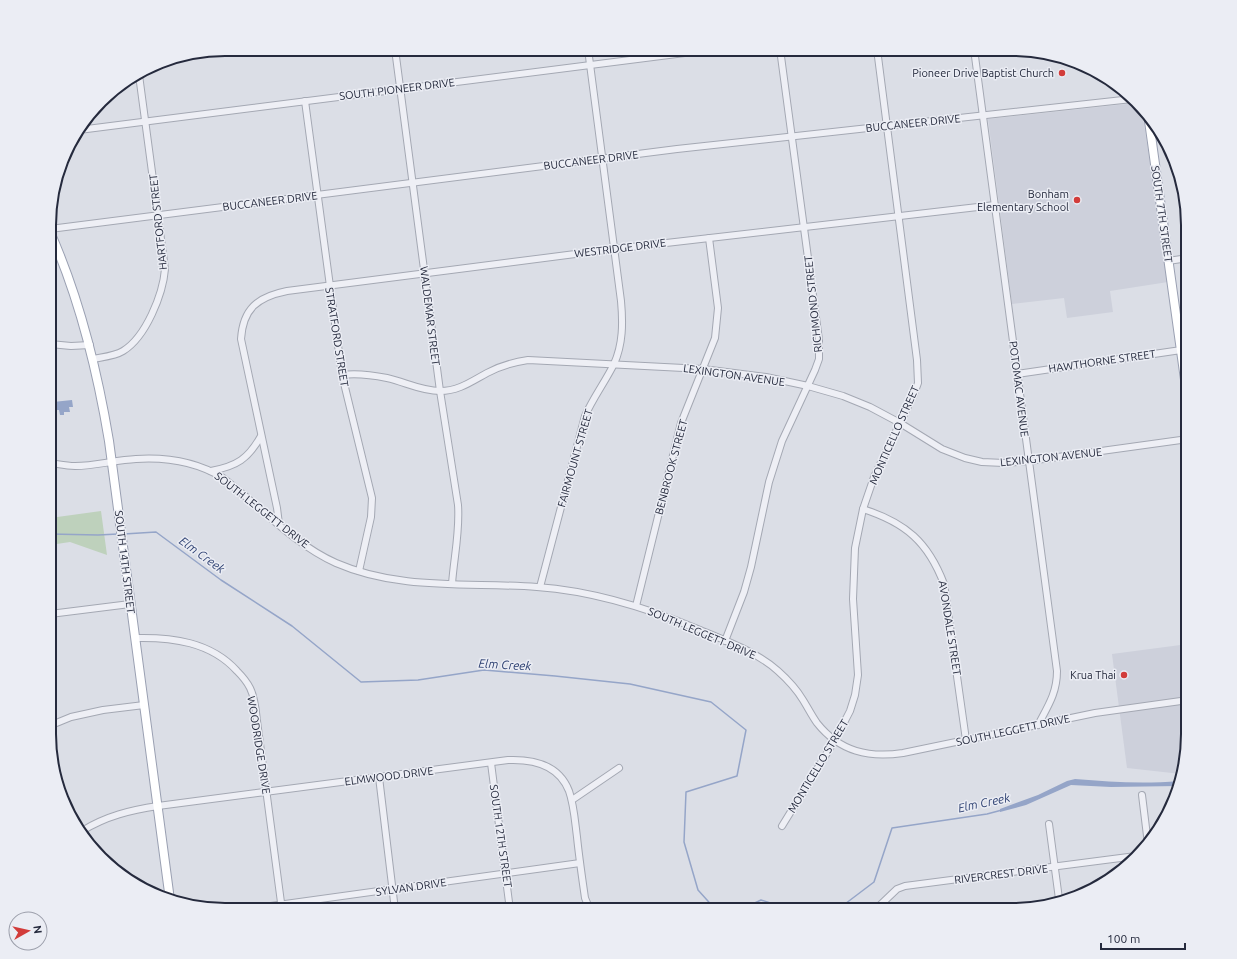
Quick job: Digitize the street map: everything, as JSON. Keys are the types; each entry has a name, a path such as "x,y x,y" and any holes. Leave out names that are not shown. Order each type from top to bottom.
{"main road":[{"name":"SOUTH 7TH STREET","path":"1150,128 1168,261 1181,333"},
{"name":"SOUTH 14TH STREET","path":"56,248 74,291 90,345 104,410 169,893"}],"street":[{"name":"WALDEMAR STREET","path":"396,56 440,391 458,504 459,518 452,584"},
{"name":"FAIRMOUNT STREET","path":"540,587 585,416 614,364 620,346 623,326 589,56"},
{"name":"SOUTH PIONEER DRIVE","path":"86,129 657,56"},
{"name":"RICHMOND STREET","path":"725,641 744,592 751,567 769,482 782,441 819,359 820,348 781,56"},
{"name":"MONTICELLO STREET","path":"782,826 835,740 850,711 855,696 858,675 853,592 855,548 863,509 874,477 918,383 918,373 878,56"},
{"name":"POTOMAC AVENUE","path":"975,56 1057,671 1057,684 1052,699 1038,725"},
{"name":"HARTFORD STREET","path":"93,359 123,352 131,345 142,330 159,299 164,279 165,269 140,80"},
{"name":"BUCCANEER DRIVE","path":"56,230 603,158 887,125 1125,100"},
{"name":"STRATFORD STREET","path":"305,101 342,375 372,498 372,517 359,571"},
{"name":"WESTRIDGE DRIVE","path":"261,436 241,339 242,325 250,309 266,297 275,293 614,249 995,205"},
{"name":"BENBROOK STREET","path":"636,606 681,423 715,338 718,314 716,286 709,238"},
{"path":"1168,261 1181,259"},
{"path":"56,345 71,346 90,345"},
{"name":"HAWTHORNE STREET","path":"1017,374 1181,350"},
{"name":"LEXINGTON AVENUE","path":"342,375 353,374 387,378 419,388 440,391 462,387 470,384 488,372 508,364 528,360 703,369 766,377 808,386 843,396 870,407 900,423 942,450 965,458 992,463 1028,461 1181,440"},
{"path":"211,471 229,467 245,458 261,436"},
{"path":"261,436 277,508 279,524"},
{"name":"SOUTH LEGGETT DRIVE","path":"56,464 73,466 136,459 175,460 188,462 211,471 233,486 300,542 316,552 335,562 380,578 422,583 540,587 586,594 636,606 666,616 763,659 778,672 802,698 816,722 827,734 848,748 871,755 903,753 1127,708 1181,701"},
{"name":"AVONDALE STREET","path":"863,509 897,522 922,543 939,569 944,584 966,740"},
{"path":"56,613 130,604"},
{"name":"WOODRIDGE DRIVE","path":"135,638 160,638 187,642 201,647 226,660 242,676 250,688 255,702 281,903"},
{"path":"56,723 71,717 103,710 144,705"},
{"name":"ELMWOOD DRIVE","path":"86,829 118,814 158,806 508,760 530,760 547,766 560,777 572,800 586,903"},
{"name":"SOUTH 12TH STREET","path":"491,763 509,903"},
{"path":"572,800 619,768"},
{"path":"379,777 394,903"},
{"path":"1142,795 1147,836"},
{"path":"1049,824 1059,896"},
{"name":"RIVERCREST DRIVE","path":"882,903 900,887 1055,868 1127,857"},
{"name":"SYLVAN DRIVE","path":"306,903 392,889 580,863"}],"shaded area":[{"name":"Bonham Elementary School","path":"1129,104 1143,119 1168,282 1110,291 1113,312 1067,318 1064,298 1012,304 988,119"},
{"path":"1181,645 1181,745 1176,773 1127,768 1112,654"}],"green space":[{"path":"101,511 107,555 70,542 56,544 56,517"}],"water":[{"path":"72,400 73,407 69,407 70,412 64,412 64,415 60,415 59,410 56,410 56,402"},
{"path":"1075,779 1127,782 1174,781 1173,786 1111,787 1071,785 1026,805 1000,812 1000,809 1038,795 1067,781"}],"waterway":[{"name":"Elm Creek","path":"124,534 156,532 221,580 292,626 361,682 418,680 484,670 630,684 711,702 746,730 737,776 686,792 684,842 698,890 710,903"},
{"name":"Elm Creek","path":"56,534 118,534"},
{"name":"Elm Creek","path":"846,903 874,882 892,828 987,814 1002,810"},
{"name":"Elm Creek","path":"755,903 761,900 770,903"}],"place":[{"name":"Pioneer Drive Baptist Church","path":"1062,73"},
{"name":"Bonham Elementary School","path":"1077,200"},
{"name":"Krua Thai","path":"1124,675"}]}
